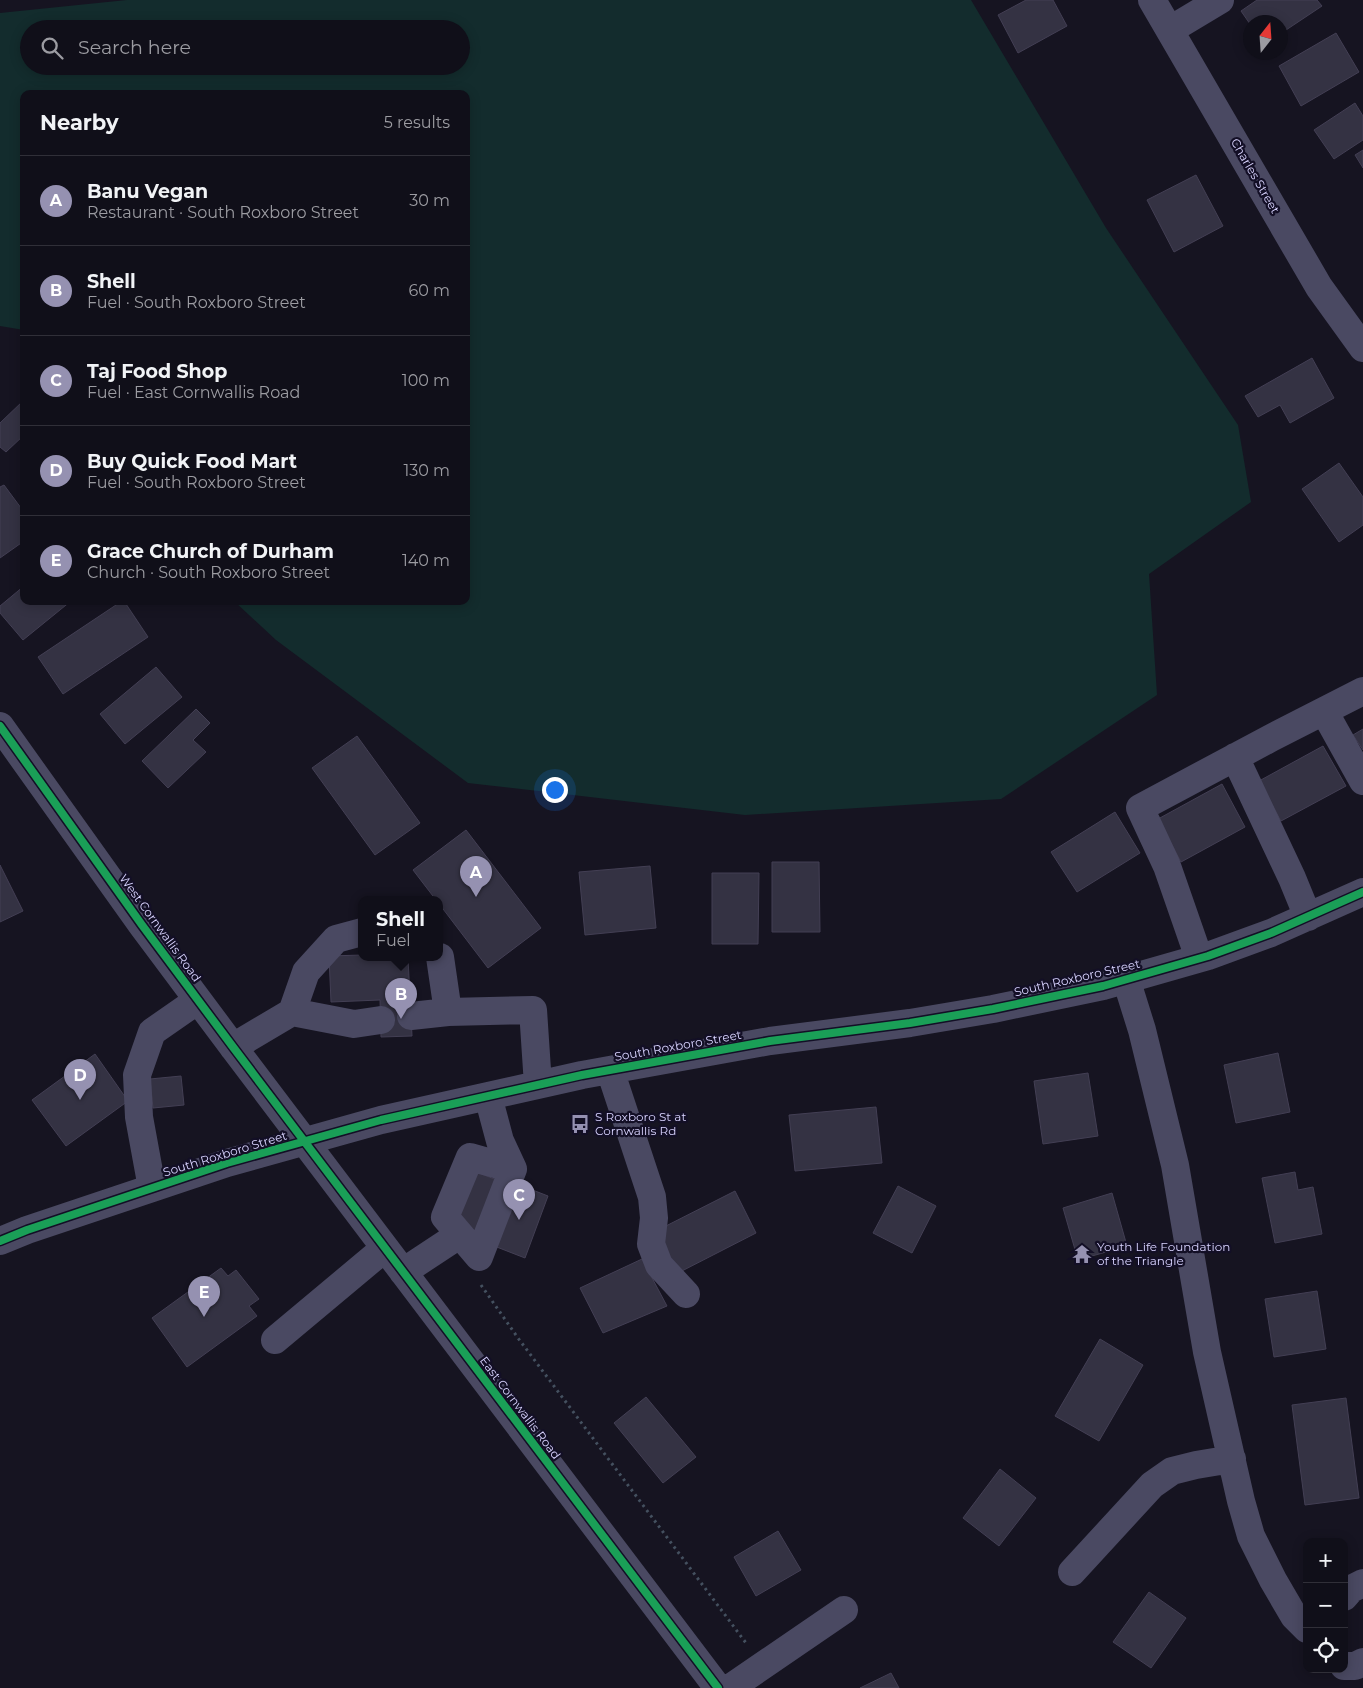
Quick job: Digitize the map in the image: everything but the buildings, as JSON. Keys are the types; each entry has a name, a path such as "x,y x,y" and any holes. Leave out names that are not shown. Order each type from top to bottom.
{"street":[{"name":"Charles Street","path":"1152,0 1319,286 1363,348"},
{"path":"1170,30 1220,0"},
{"path":"1198,958 1167,866 1140,808 1363,691"},
{"path":"1324,711 1363,781"},
{"name":"West Cornwallis Road","path":"0,726 142,925 305,1142"},
{"path":"1235,757 1292,878 1308,917"},
{"name":"South Roxboro Street","path":"0,1241 27,1230 227,1163 381,1120 610,1070 770,1041 910,1023 993,1009 1126,979 1198,958 1271,933 1363,892"},
{"path":"233,1047 292,1012 306,972 336,940 358,933"},
{"path":"441,961 448,1012"},
{"path":"1126,979 1142,1030 1174,1165 1207,1352 1241,1501 1252,1536 1273,1580 1294,1616 1306,1628"},
{"path":"152,1188 139,1117 137,1075 152,1032 198,1000"},
{"path":"411,1016 448,1012 533,1010 538,1085"},
{"path":"292,1012 354,1024 381,1020"},
{"path":"610,1070 652,1196 654,1218 651,1244 659,1265 686,1294"},
{"path":"488,1096 500,1141 513,1169 478,1258 445,1217 470,1157 513,1169"},
{"name":"East Cornwallis Road","path":"305,1142 718,1688"},
{"path":"403,1272 459,1235"},
{"path":"274,1340 385,1248"},
{"path":"1072,1572 1146,1491 1159,1480 1172,1471 1232,1459"},
{"path":"1348,1592 1363,1583"},
{"path":"730,1688 844,1610"},
{"path":"1348,1666 1355,1666 1363,1662"}],"path":[{"path":"478,1282 762,1665"}],"green space":[{"path":"127,0 971,0 1106,228 1238,425 1251,502 1149,574 1157,695 1001,799 745,815 468,783 276,640 238,605 470,605 470,90 20,90 20,329 0,326 0,13"}],"cycle path":[{"path":"0,726 142,925 233,1047 718,1688"},
{"path":"0,1241 27,1230 227,1163 381,1120 582,1075 770,1041 910,1023 993,1009 1103,986 1208,956 1271,933 1363,892"}],"place":[{"name":"Banu Vegan","path":"476,897"},
{"name":"Shell","path":"401,1019"},
{"name":"Buy Quick Food Mart","path":"80,1100"},
{"name":"S Roxboro St at Cornwallis Rd","path":"580,1124"},
{"name":"Taj Food Shop","path":"519,1220"},
{"name":"Youth Life Foundation of the Triangle","path":"1082,1254"},
{"name":"Grace Church of Durham","path":"204,1317"}]}
